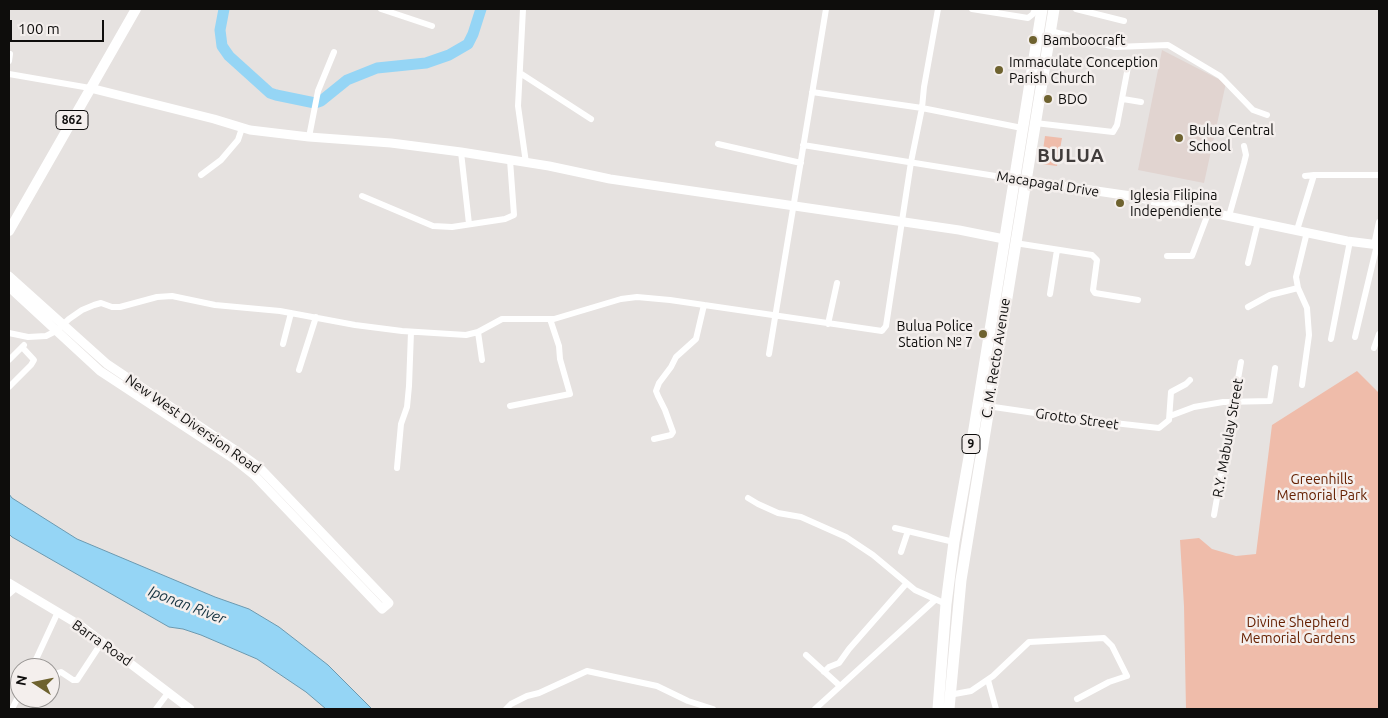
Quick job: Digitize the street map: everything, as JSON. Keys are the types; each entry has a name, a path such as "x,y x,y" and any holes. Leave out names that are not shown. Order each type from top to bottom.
{"highway":[{"name":"C. M. Recto Avenue","path":"1020,180 1022,128 1042,9"},
{"name":"C. M. Recto Avenue","path":"938,709 945,696 983,405 1009,241 1020,180 1035,123 1054,9"},
{"path":"1037,37 1049,35"},
{"name":"C. M. Recto Avenue","path":"949,709 945,696 941,602 983,405"}],"main road":[{"name":"862","path":"9,232 136,9"}],"street":[{"path":"381,9 432,26"},
{"path":"523,9 518,106 526,163"},
{"path":"769,354 826,9"},
{"path":"9,332 28,337 46,336 60,328 82,310 94,305 101,303 112,307 120,307 157,297 172,296 215,305 257,308 355,325 411,332 466,335 478,332 502,319 565,316 621,299 637,297 776,315 882,332 886,326 911,162 938,9"},
{"path":"972,9 1028,18 1035,9"},
{"path":"1076,9 1124,21"},
{"path":"1049,35 1115,48 1168,45 1220,76 1253,110 1267,115"},
{"path":"309,138 318,91 334,52"},
{"path":"1035,123 1113,132 1118,125 1128,67"},
{"path":"520,73 591,119"},
{"path":"9,74 90,88 214,119 242,128 309,138 391,143 461,152 549,166 610,179 903,222 1095,257 1097,263 1093,290 1095,294 1138,300"},
{"path":"812,92 922,108 1022,128"},
{"path":"1123,99 1141,102"},
{"path":"202,175 221,160 238,140 242,128"},
{"path":"718,144 801,163"},
{"name":"Macapagal Drive","path":"803,145 1131,196 1377,245"},
{"path":"1229,216 1246,155 1244,146"},
{"path":"461,152 469,224"},
{"path":"362,196 433,226 452,228 511,218 514,215 510,160"},
{"path":"1297,230 1314,175"},
{"path":"1305,176 1379,175"},
{"path":"1167,256 1192,256 1209,211"},
{"path":"1248,263 1258,222"},
{"path":"1355,337 1377,245 1379,222"},
{"path":"1302,385 1310,335 1307,308 1298,288 1296,277 1307,232"},
{"path":"1331,339 1350,241"},
{"path":"1050,294 1057,250"},
{"name":"New West Diversion Road","path":"9,276 100,372 226,454 254,475 386,606"},
{"path":"828,324 837,283"},
{"name":"New West Diversion Road","path":"9,287 60,328"},
{"path":"1248,307 1270,295 1298,288"},
{"path":"654,439 671,435 672,432 656,391 676,357 696,339 704,305"},
{"path":"283,344 291,313"},
{"path":"299,370 316,317"},
{"path":"510,406 570,394 560,360 560,346 550,318"},
{"path":"397,468 401,424 407,406 411,332"},
{"path":"478,332 482,360"},
{"path":"1374,348 1379,334"},
{"path":"9,360 22,347 28,337"},
{"path":"9,387 34,360 22,347"},
{"name":"R.Y. Mabulay Street","path":"1214,515 1241,362"},
{"name":"Grotto Street","path":"983,405 1154,428 1163,426 1170,416 1194,407 1234,401 1270,401 1275,368"},
{"path":"1170,416 1170,392 1190,380"},
{"path":"748,498 778,513 801,517 846,537 873,555 906,584 941,602 815,709"},
{"path":"895,528 954,542"},
{"path":"901,552 908,532"},
{"path":"824,672 829,667 839,663 849,648 906,584"},
{"name":"Barra Road","path":"11,588 81,626 190,709"},
{"path":"37,658 57,614"},
{"path":"945,696 971,691 1003,668 1029,642 1104,638 1112,646 1127,676 1109,682 1077,699"},
{"path":"60,672 73,680 77,680 102,642"},
{"path":"806,655 840,686"},
{"path":"506,709 526,696 587,671 658,686 688,701 713,709"},
{"path":"988,680 996,709"},
{"path":"156,709 168,693"}],"shaded area":[{"name":"Bulua Central School","path":"1162,50 1226,83 1204,183 1138,170"}],"green space":[{"path":"1045,136 1062,138 1057,166 1041,164"},
{"name":"Divine Shepherd Memorial Gardens","path":"1357,371 1379,393 1379,709 1186,709 1184,606 1180,540 1199,538 1212,549 1236,556 1256,554 1272,425"}],"water":[{"name":"Iponan River","path":"9,494 12,498 77,539 215,597 249,609 279,627 328,665 372,709 326,709 306,692 257,659 201,635 169,627 12,537 9,534"}],"waterway":[{"path":"224,9 220,30 222,46 229,56 270,93 315,103 321,101 347,80 377,68 426,63 449,55 468,44 481,9"}],"place":[{"name":"Bamboocraft","path":"1033,40"},
{"name":"Immaculate Conception Parish Church","path":"999,70"},
{"name":"BDO","path":"1048,99"},
{"name":"Bulua Central School","path":"1179,138"},
{"name":"Iglesia Filipina Independiente","path":"1120,203"},
{"name":"Bulua Police Station № 7","path":"983,334"}],"district":[{"name":"BULUA","path":"1071,156"}],"park label":[{"name":"Greenhills Memorial Park","path":"1322,488"}]}
